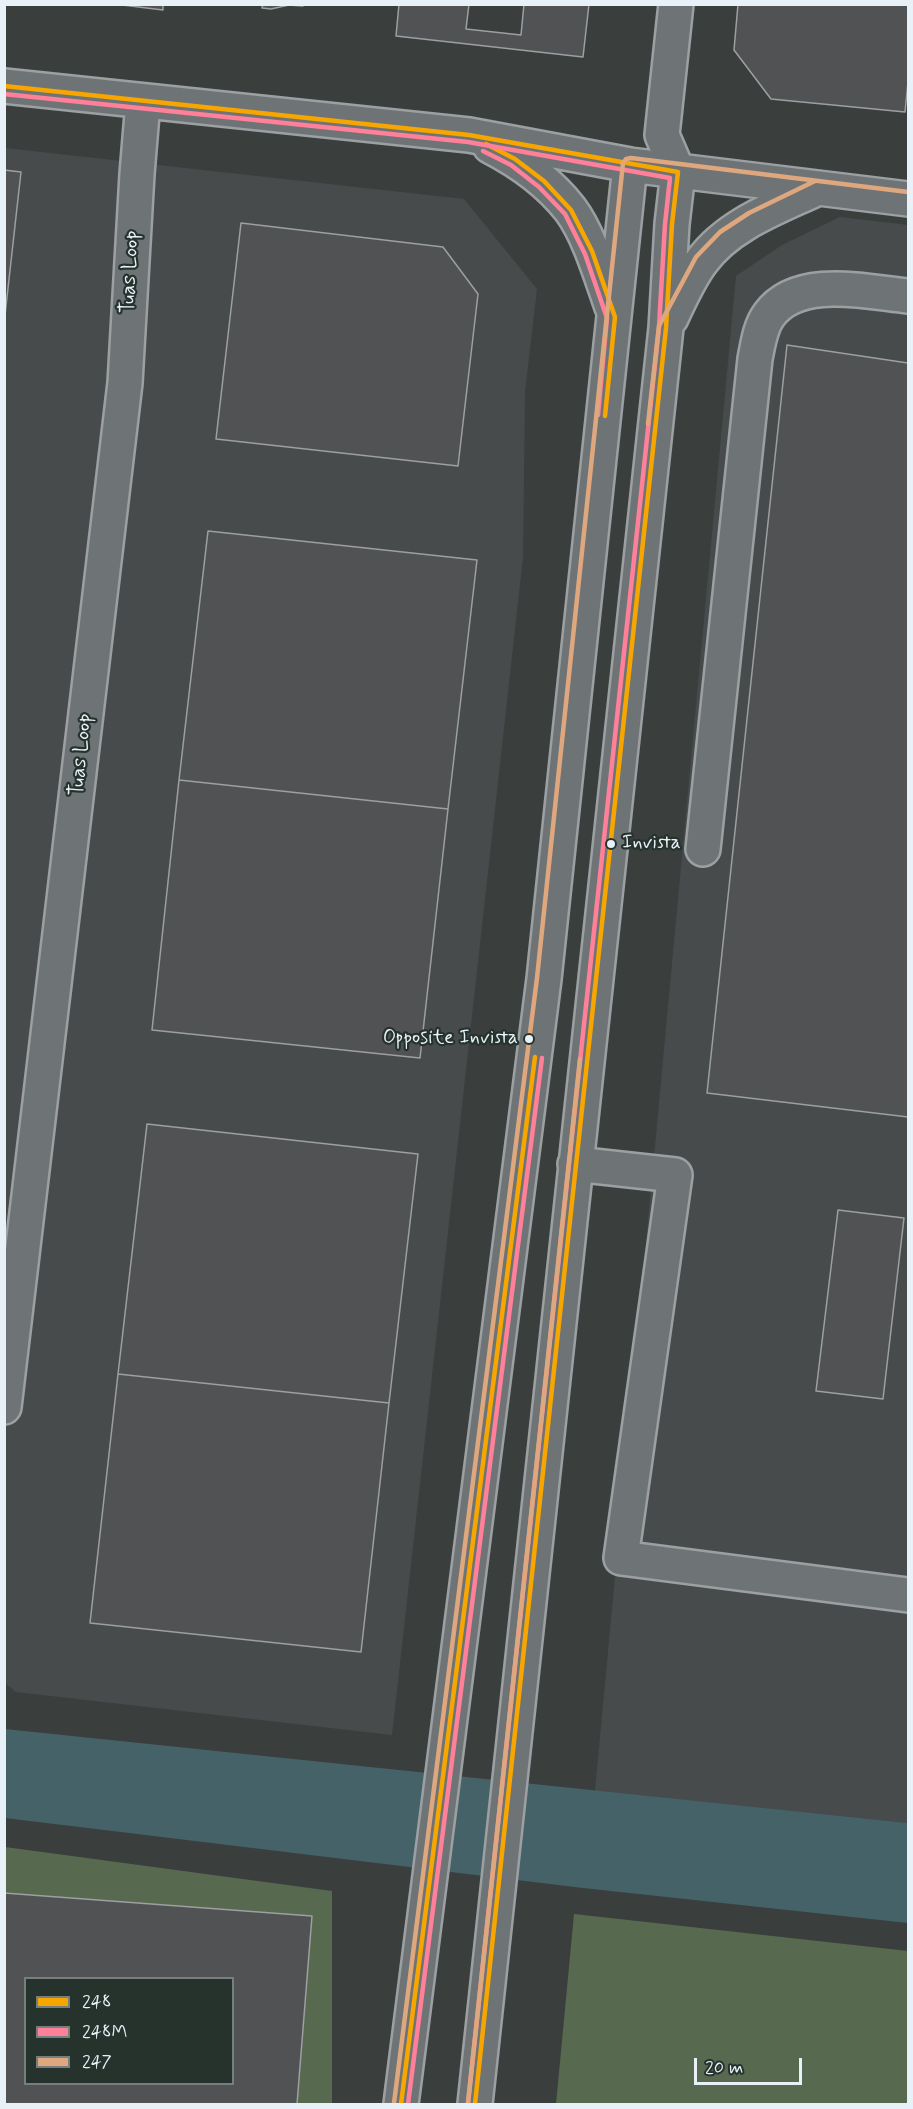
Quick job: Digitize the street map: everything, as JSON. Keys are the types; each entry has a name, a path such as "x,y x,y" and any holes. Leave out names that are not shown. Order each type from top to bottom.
{"street":[{"path":"475,2104 666,328 672,224 678,172 662,135 676,4"},
{"path":"4,86 469,135 678,172 909,199"},
{"name":"Tuas Loop","path":"4,1407 125,383 143,102"},
{"path":"469,135 515,159 544,181 571,210 592,251 615,317"},
{"path":"401,2104 544,979 630,165 662,135"},
{"path":"666,328 702,261 724,238 753,219 818,188"},
{"path":"704,849 755,359 760,334 769,315 786,300 808,291 838,288 909,296"},
{"path":"575,1164 675,1175 621,1558 909,1595"}],"shaded area":[{"path":"5,148 464,199 537,289 525,392 523,557 392,1735 16,1692 5,1683"},
{"path":"840,217 908,225 908,1823 595,1791 736,276 782,245"}],"green space":[{"path":"5,1847 332,1891 332,2104 5,2104"},
{"path":"574,1914 908,1951 908,2104 556,2104"}],"water":[{"path":"5,1729 908,1823 908,1923 583,1888 5,1818"}],"building":[{"path":"114,4 163,4 163,10"},
{"path":"263,4 303,4 303,6 289,5 271,9 262,8"},
{"path":"399,4 469,4 466,29 521,35 524,4 589,4 583,57 396,36"},
{"path":"738,4 908,4 908,82 905,112 771,99 734,50"},
{"path":"4,170 21,172 4,324"},
{"path":"241,223 443,247 478,294 458,466 216,439"},
{"path":"787,345 908,363 908,1117 707,1093"},
{"path":"208,531 477,560 448,809 179,780"},
{"path":"179,780 448,809 420,1058 152,1030"},
{"path":"147,1124 418,1154 389,1403 118,1374"},
{"path":"838,1210 904,1218 883,1399 816,1391"},
{"path":"118,1374 389,1403 361,1652 90,1623"},
{"path":"4,1893 312,1916 297,2104 4,2104"}],"transit line":[{"name":"248","path":"4,86 469,135 678,172 672,224 666,328 475,2104"},
{"name":"248M","path":"4,94 468,142 670,178 659,327 468,2103"},
{"name":"248","path":"486,144 515,159 544,181 571,210 592,251 615,317 605,416"},
{"name":"248M","path":"483,151 511,165 539,187 565,214 585,254 607,318 598,415"},
{"name":"247","path":"394,2103 537,978 623,163 626,159 631,158 908,192"},
{"name":"247","path":"648,424 659,326 696,257 720,232 749,213 815,181"},
{"name":"248","path":"401,2104 535,1057"},
{"name":"248M","path":"408,2104 542,1058"},
{"name":"247","path":"468,2103 580,1059"}],"place":[{"name":"Invista","path":"611,844"},
{"name":"Opposite Invista","path":"529,1039"}]}
